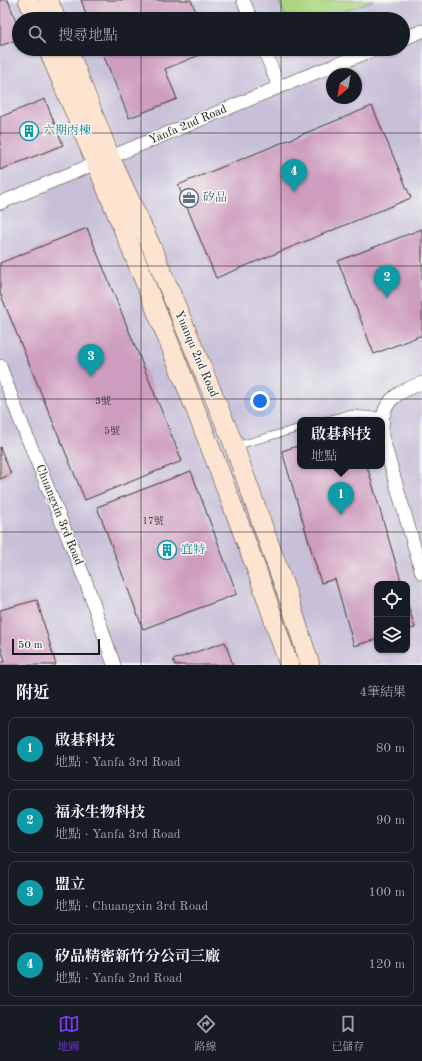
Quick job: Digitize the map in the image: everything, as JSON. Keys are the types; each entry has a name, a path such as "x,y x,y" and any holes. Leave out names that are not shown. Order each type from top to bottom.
{"street":[{"path":"28,0 33,12"},
{"path":"48,0 53,12"},
{"path":"243,0 248,12"},
{"path":"410,35 422,31"},
{"name":"Yuanqu 2nd Road","path":"52,56 103,159 152,248 234,446 291,605 310,665"},
{"name":"Yuanqu 2nd Road","path":"70,56 103,159 167,338 252,557 289,665"},
{"path":"267,56 279,87"},
{"name":"Yanfa 2nd Road","path":"0,203 103,159 358,56"},
{"name":"Chuangxin 3rd Road","path":"0,366 86,582 114,665"},
{"path":"383,416 389,401 403,390 422,382"},
{"path":"385,446 422,573"}],"lane":[{"path":"338,417 348,414 383,416"},
{"path":"234,446 297,429"}],"shaded area":[{"path":"0,0 422,0 422,665 0,665"}],"green space":[{"path":"278,0 374,0 343,12 284,12"}],"building":[{"path":"0,0 8,0 12,12 12,42 0,46"},
{"path":"81,0 191,0 196,12 85,12"},
{"path":"104,56 197,56 165,69 177,99 129,118"},
{"name":"六期丙棟","path":"45,99 63,145 0,170 0,117"},
{"path":"372,106 411,198 216,278 178,185"},
{"path":"87,228 182,461 85,500 0,293 0,263"},
{"path":"422,229 422,335 374,354 338,261"},
{"path":"297,446 297,469 368,469 401,581 374,581 374,640 354,646 335,579 321,583 282,451"},
{"path":"0,447 11,474 0,479"},
{"name":"宜特","path":"191,471 237,594 143,629 97,507"},
{"path":"37,600 56,665 0,665 0,663 5,661 0,644 0,610"},
{"path":"410,612 415,628 410,629"},
{"path":"225,642 233,665 175,665 173,660"}],"place":[{"name":"六期丙棟","path":"29,131"},
{"name":"矽品精密新竹分公司三廠","path":"294,192"},
{"name":"矽品","path":"189,198"},
{"name":"福永生物科技","path":"387,298"},
{"name":"盟立","path":"91,377"},
{"name":"啟碁科技","path":"341,515"},
{"name":"宜特","path":"167,550"}]}
